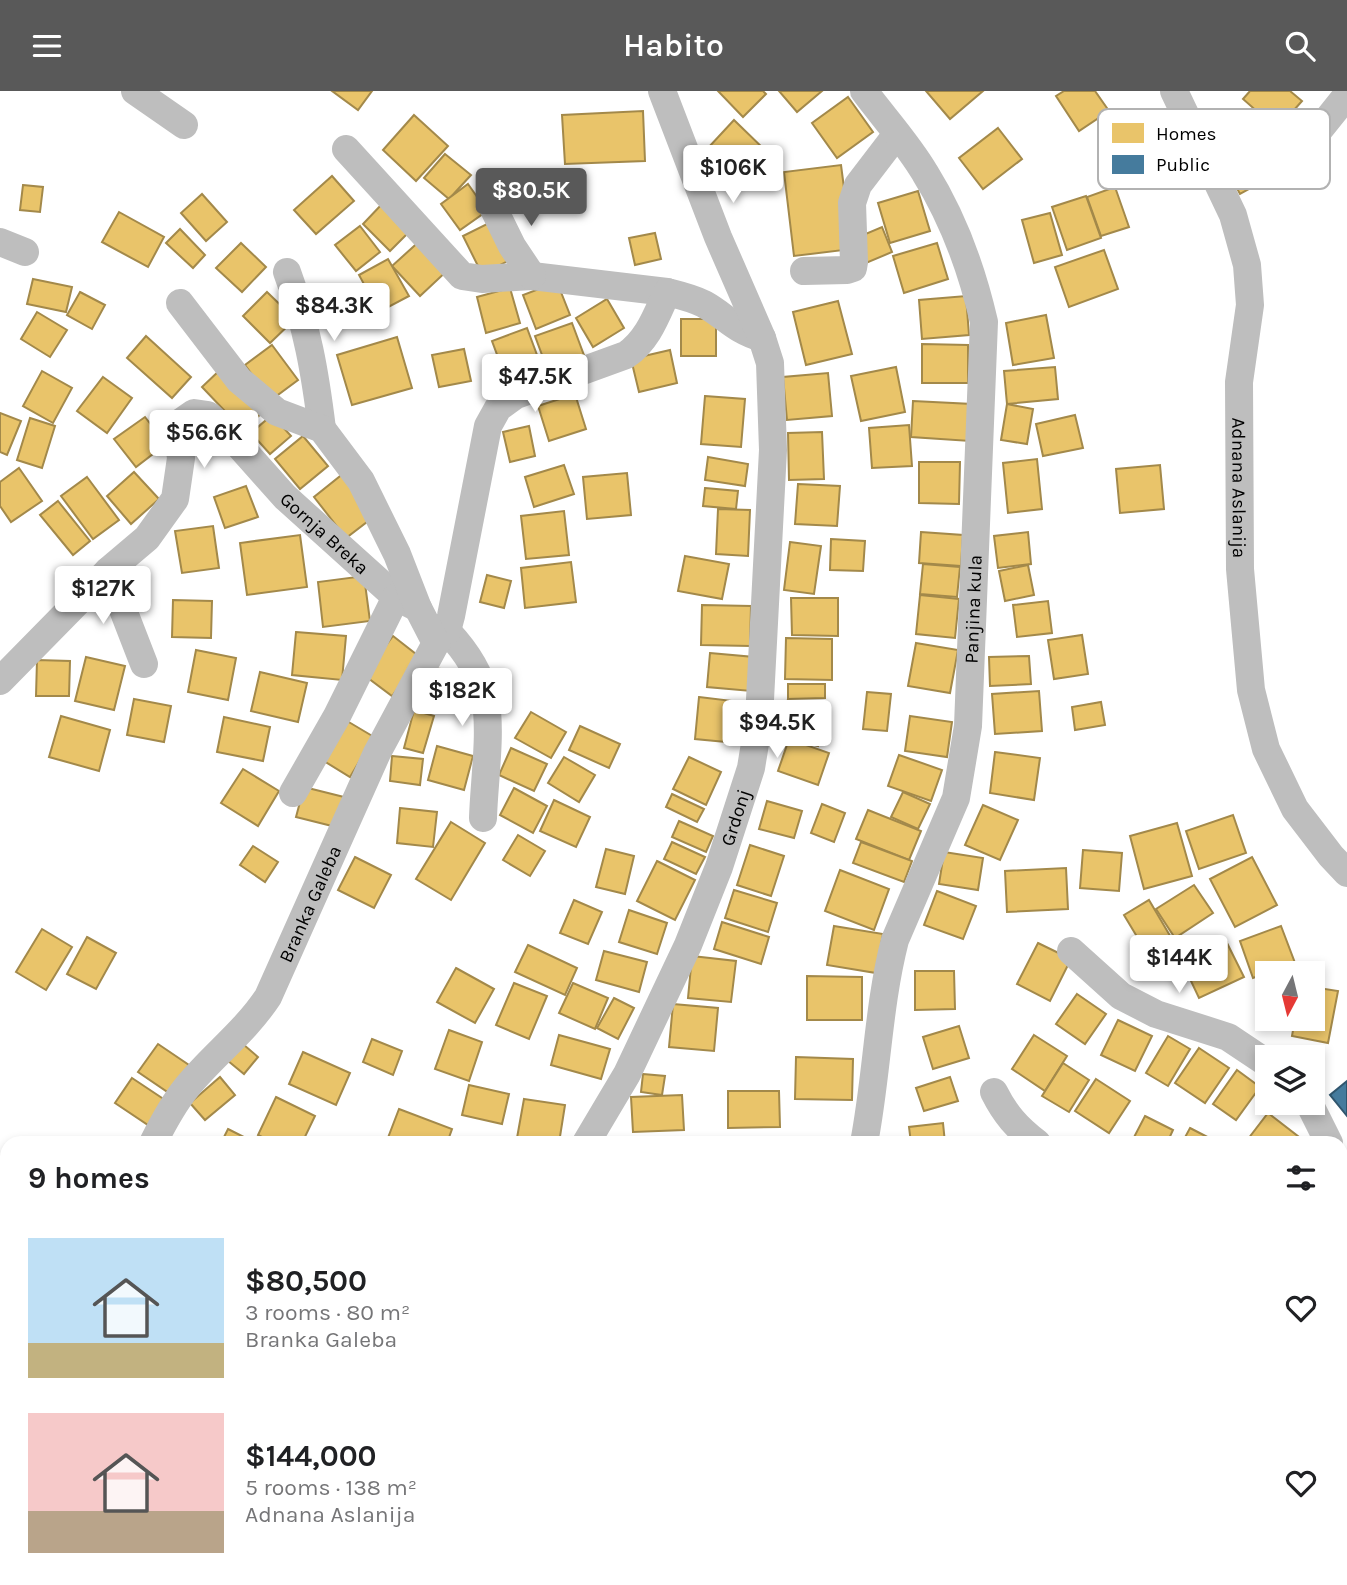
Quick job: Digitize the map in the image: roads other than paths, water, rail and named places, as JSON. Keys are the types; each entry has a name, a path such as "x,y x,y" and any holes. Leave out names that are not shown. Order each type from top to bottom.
{"street":[{"path":"135,91 184,125"},
{"path":"662,91 718,237 762,338"},
{"name":"Panjina kula","path":"864,91 924,171 946,210 976,285 984,322 968,726 964,762 956,798 895,940 889,965 873,1099 865,1136"},
{"name":"Adnana Aslanija","path":"1174,91 1183,109"},
{"path":"1330,116 1347,95"},
{"path":"804,271 852,268 852,204 858,185 897,134"},
{"path":"346,149 462,275 482,279 532,276 667,292 705,305 742,332 762,338"},
{"name":"Adnana Aslanija","path":"1221,189 1233,215 1247,265 1250,305 1239,382 1240,569 1251,690 1266,749 1295,809 1347,873"},
{"path":"491,201 512,246 532,276"},
{"path":"287,272 300,306 312,355 322,429 361,481 397,554 407,603 442,637 463,647 485,696 487,730 482,818"},
{"name":"Branka Galeba","path":"156,1136 166,1116 188,1085 252,1021 268,997 377,753 442,637 488,426 498,408 516,395 537,386 626,355 638,348 667,292"},
{"path":"180,303 239,380 277,412 322,429"},
{"name":"Grdonj","path":"590,1136 627,1074 688,945 719,867 751,768 759,719 773,450 770,363 762,338"},
{"name":"Gornja Breka","path":"0,681 108,571 147,538 175,499 181,458 177,432 181,422 194,413 208,415 285,496 407,603"},
{"path":"108,571 144,664"},
{"path":"293,793 407,603"},
{"path":"1071,951 1121,996 1156,1014 1228,1037 1255,1055"},
{"path":"994,1092 1005,1113 1028,1136"},
{"path":"1315,1115 1326,1136"}]}
